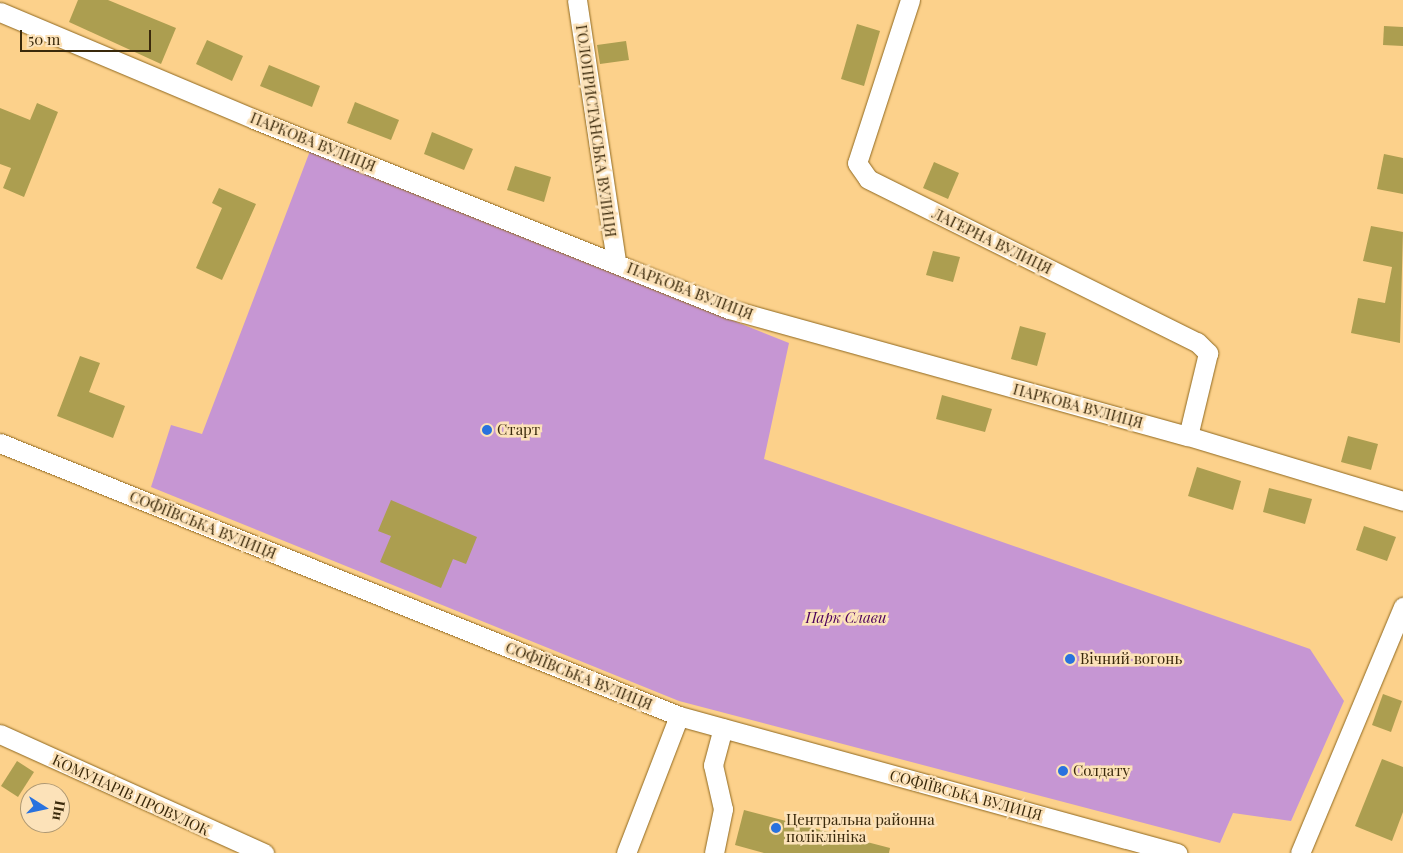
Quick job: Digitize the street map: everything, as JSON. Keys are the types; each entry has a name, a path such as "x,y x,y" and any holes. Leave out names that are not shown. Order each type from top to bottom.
{"street":[{"name":"ГОЛОПРИСТАНСЬКА ВУЛИЦЯ","path":"577,0 616,262"},
{"name":"ЛАГЕРНА ВУЛИЦЯ","path":"910,0 857,164 868,179 1197,342 1208,353 1188,436"},
{"name":"ПАРКОВА ВУЛИЦЯ","path":"0,12 254,119 616,262 729,309 1188,436 1403,502"},
{"name":"СОФІЇВСЬКА ВУЛИЦЯ","path":"0,443 679,716 1177,853"},
{"path":"1300,853 1403,607"},
{"path":"626,853 679,716"},
{"path":"714,853 722,809 713,765 723,728"},
{"name":"КОМУНАРІВ ПРОВУЛОК","path":"0,734 264,853"}],"green space":[{"name":"Парк Слави","path":"310,151 789,343 764,459 1310,649 1344,701 1291,821 1233,813 1220,843 679,701 151,487 171,425 202,434"}],"building":[{"path":"78,0 108,0 176,28 161,64 69,22"},
{"path":"857,24 880,31 864,86 841,79"},
{"path":"1384,26 1403,27 1403,46 1383,45"},
{"path":"207,40 243,56 232,81 196,64"},
{"path":"626,41 629,60 600,64 597,45"},
{"path":"269,65 320,86 312,107 260,86"},
{"path":"355,102 399,120 391,140 347,123"},
{"path":"37,103 58,112 24,197 3,188 11,168 0,164 0,108 30,120"},
{"path":"432,132 473,149 464,170 424,154"},
{"path":"1384,154 1403,158 1403,194 1377,189"},
{"path":"934,162 959,173 948,199 923,188"},
{"path":"515,166 551,177 544,202 507,190"},
{"path":"219,188 256,204 222,280 196,268 222,208 212,203"},
{"path":"1371,226 1403,232 1400,343 1351,333 1358,298 1385,303 1392,267 1363,261"},
{"path":"933,251 960,257 953,282 926,275"},
{"path":"1020,326 1046,333 1037,366 1011,359"},
{"path":"80,356 100,363 89,392 125,406 113,438 57,416"},
{"path":"942,395 992,409 985,432 936,419"},
{"path":"1348,436 1378,444 1371,470 1341,462"},
{"path":"1197,467 1241,481 1233,510 1188,496"},
{"path":"1269,488 1312,499 1305,524 1263,512"},
{"path":"391,500 477,537 466,564 453,559 441,588 380,562 391,536 378,531"},
{"path":"1364,526 1396,537 1387,561 1356,550"},
{"path":"1383,694 1402,701 1391,732 1372,725"},
{"path":"1382,759 1403,767 1403,812 1392,841 1355,826"},
{"path":"17,761 34,772 27,783 20,783 20,794 18,797 1,786"},
{"name":"Центральна районна поліклініка","path":"744,810 890,848 889,853 764,853 735,845"}],"place":[{"name":"Старт","path":"487,430"},
{"name":"Вічний вогонь","path":"1070,659"},
{"name":"Солдату","path":"1063,771"},
{"name":"Центральна районна поліклініка","path":"776,828"}]}
